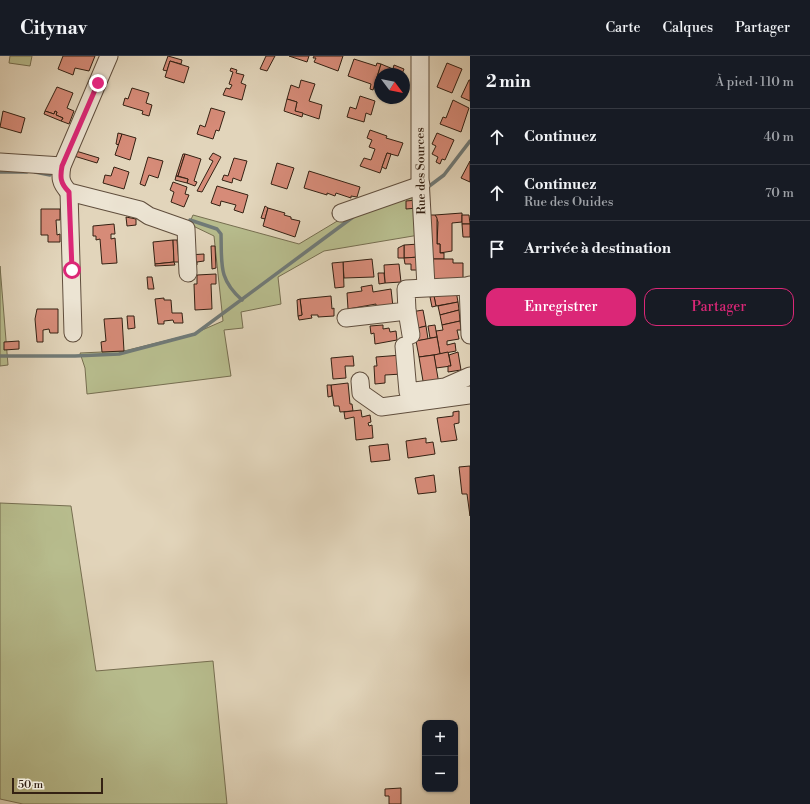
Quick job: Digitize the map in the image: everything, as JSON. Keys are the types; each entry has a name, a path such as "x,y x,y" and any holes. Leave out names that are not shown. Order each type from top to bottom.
{"street":[{"path":"109,56 62,166 60,177 63,186 73,193 140,210 150,216 186,229 188,273"},
{"name":"Rue des Sources","path":"420,56 420,185 426,286"},
{"path":"0,162 62,166"},
{"path":"341,213 420,185"},
{"path":"73,193 81,285"},
{"path":"73,193 74,333"},
{"path":"470,334 469,285 426,286 406,289 408,392 445,387 470,376"},
{"path":"346,318 407,311"},
{"path":"360,381 361,393 381,407 470,395"}],"green space":[{"path":"10,56 32,56 30,66 9,63"},
{"path":"417,189 419,235 324,251 278,277 281,304 241,312 243,328 224,330 231,376 87,394 85,368 80,353 124,351 193,334 223,321 214,236 189,224 193,215 299,244 354,211"},
{"path":"0,266 8,365 0,366"},
{"path":"0,503 71,506 96,671 213,661 227,804 23,804 0,799"}],"building":[{"path":"63,56 95,56 89,71 75,68 73,75 58,69"},
{"path":"168,56 182,60 181,64 170,61 167,71 163,70"},
{"path":"266,56 275,56 267,71 260,69"},
{"path":"289,56 309,56 307,62"},
{"path":"314,56 343,56 338,71 314,62 316,58 313,58"},
{"path":"354,59 376,66 377,63 381,64 380,68 374,68 373,90 370,89 371,84 348,76"},
{"path":"170,61 189,67 184,83 165,77"},
{"path":"447,63 462,69 452,93 437,87"},
{"path":"381,64 391,68 380,68"},
{"path":"394,65 402,68 393,68"},
{"path":"231,68 237,70 236,73 244,75 241,83 246,85 242,100 223,95 226,88 230,89 232,85 229,84 233,72 230,71"},
{"path":"301,80 315,84 309,101 322,105 319,119 295,111 297,102 287,99 291,85 299,88"},
{"path":"470,80 470,101 461,97"},
{"path":"57,87 73,93 67,108 74,111 69,124 61,121 63,118 56,115 57,112 55,111 54,114 45,111"},
{"path":"132,88 149,93 146,103 152,105 149,116 142,114 143,111 123,105 125,98 128,99"},
{"path":"360,96 374,101 371,115 366,113 364,122 347,117 350,107 356,109"},
{"path":"287,99 297,102 295,111 303,113 302,117 284,111"},
{"path":"453,100 469,108 461,132 440,124 443,117 446,118"},
{"path":"211,108 225,112 219,131 216,130 213,139 197,134 200,125 205,127"},
{"path":"3,111 25,118 21,133 0,127"},
{"path":"45,111 54,114 55,111 57,112 56,115 63,118 61,121 44,114"},
{"path":"370,130 387,136 386,138 403,143 398,156 387,153 380,173 360,166 364,158 371,160 375,149 369,147 372,140 367,138"},
{"path":"118,133 122,134 119,145 116,144"},
{"path":"437,133 454,140 445,160 442,159 440,164 436,162 438,157 432,154 436,146 432,144"},
{"path":"122,134 136,138 130,160 115,155"},
{"path":"76,151 99,158 97,163 74,156"},
{"path":"213,153 221,157 202,192 197,191 213,161 209,159"},
{"path":"387,153 391,154 386,169 382,167"},
{"path":"183,154 185,154 178,176 176,176"},
{"path":"185,154 201,159 194,181 197,182 195,186 187,183 188,179 178,176"},
{"path":"148,157 163,161 158,178 149,175 145,186 140,184"},
{"path":"234,158 247,161 241,181 233,178 232,183 222,180 224,175 228,176"},
{"path":"470,161 470,182 461,178"},
{"path":"277,163 294,168 287,189 271,184"},
{"path":"114,167 129,172 124,189 103,183 105,175 111,176"},
{"path":"309,171 360,187 357,197 351,196 351,198 336,193 335,196 327,193 327,195 304,188"},
{"path":"176,176 188,179 187,183 175,180"},
{"path":"173,182 187,187 185,194 189,195 184,207 171,202 174,192 170,190"},
{"path":"217,186 248,195 243,213 234,210 236,205 221,201 220,206 211,203"},
{"path":"417,200 417,208 406,209 406,201"},
{"path":"265,206 268,208 265,219 261,218"},
{"path":"268,208 285,213 284,215 291,217 291,219 300,221 295,237 263,226"},
{"path":"41,209 60,209 60,220 56,220 57,235 60,234 60,242 48,242 48,235 41,235"},
{"path":"462,213 462,222 452,223 452,251 440,253 440,244 437,244 438,222 435,215"},
{"path":"429,215 435,215 437,218 437,244 440,244 440,253 444,253 444,259 431,259"},
{"path":"462,215 469,215 470,224 462,224"},
{"path":"126,217 136,219 136,225 127,226"},
{"path":"114,224 115,234 111,234 111,239 115,238 117,263 102,264 100,239 96,240 96,236 93,236 93,226"},
{"path":"462,224 470,224 470,237 463,237"},
{"path":"173,240 174,262 155,264 153,242"},
{"path":"173,240 177,240 179,262 174,262"},
{"path":"419,244 419,257 404,258 404,245"},
{"path":"404,245 404,258 398,258 398,248"},
{"path":"211,246 215,246 216,268 212,269"},
{"path":"204,254 204,261 197,262 197,265 189,266 188,255"},
{"path":"419,257 420,270 411,270 411,264 405,264 404,258"},
{"path":"372,259 374,277 344,278 343,262"},
{"path":"431,259 453,259 453,263 463,263 463,278 431,282"},
{"path":"174,262 175,265 155,266 155,264"},
{"path":"343,262 344,287 335,288 332,263"},
{"path":"399,264 401,282 385,283 384,265"},
{"path":"378,273 384,273 385,283 379,284"},
{"path":"216,274 216,284 211,284 212,309 195,310 194,284 197,284 197,275"},
{"path":"147,277 152,277 154,289 148,289"},
{"path":"372,285 373,292 391,289 393,307 376,309 376,304 348,309 347,293 362,291 361,287"},
{"path":"456,291 458,302 436,306 434,296"},
{"path":"331,296 334,316 318,317 318,315 311,315 312,318 299,320 298,316 302,315 300,299"},
{"path":"434,296 436,306 432,307 430,297"},
{"path":"164,298 164,300 171,300 172,313 182,313 183,323 174,323 173,320 164,321 164,324 158,324 155,299"},
{"path":"300,299 302,315 298,316 297,300"},
{"path":"458,302 459,310 440,315 438,306"},
{"path":"37,309 58,309 58,333 50,333 49,329 43,330 43,342 37,342 35,319"},
{"path":"423,310 426,326 414,329 411,312"},
{"path":"459,310 460,321 442,325 440,315"},
{"path":"127,316 134,316 135,328 128,329"},
{"path":"122,318 124,351 102,352 101,342 106,341 104,319"},
{"path":"460,321 461,330 457,330 459,339 447,341 447,345 455,343 456,351 440,354 436,331 443,330 442,325"},
{"path":"383,325 383,329 389,328 390,332 396,331 397,340 375,344 374,333 371,334 370,326"},
{"path":"435,325 437,337 430,338 428,326"},
{"path":"426,326 428,339 416,341 414,329"},
{"path":"437,337 440,354 419,357 416,341"},
{"path":"19,341 19,349 4,350 4,342"},
{"path":"448,352 451,366 436,368 434,355"},
{"path":"458,352 461,370 448,372 448,366 451,366 449,355"},
{"path":"402,355 402,374 385,375 385,383 375,384 374,366 377,366 376,357"},
{"path":"434,355 439,384 424,387 419,357"},
{"path":"353,356 354,366 345,366 346,378 333,379 331,358"},
{"path":"348,383 350,404 352,404 353,411 340,412 339,406 334,406 331,385"},
{"path":"327,385 331,385 332,396 328,397"},
{"path":"361,410 362,417 370,415 371,422 368,423 369,426 372,425 373,438 356,440 354,417 345,419 344,412"},
{"path":"459,411 459,423 454,424 457,440 441,442 437,418 453,416 453,412"},
{"path":"426,438 426,443 433,442 435,454 408,458 406,441"},
{"path":"388,444 390,460 371,462 369,446"},
{"path":"470,466 470,516 467,494 462,494 459,467"},
{"path":"434,475 436,492 418,494 415,478"},
{"path":"401,788 401,804 389,804 389,796 385,796 385,789"}],"waterway":[{"path":"428,187 444,175 470,141"},
{"path":"0,172 27,172"},
{"path":"35,172 50,175"},
{"path":"0,356 75,356 119,354 195,334 353,217"},
{"path":"190,220 217,229 221,234 222,263 225,278 234,292 242,300"}],"route":[{"path":"72,270 69,192 63,186 60,177 62,166 98,83"}]}
